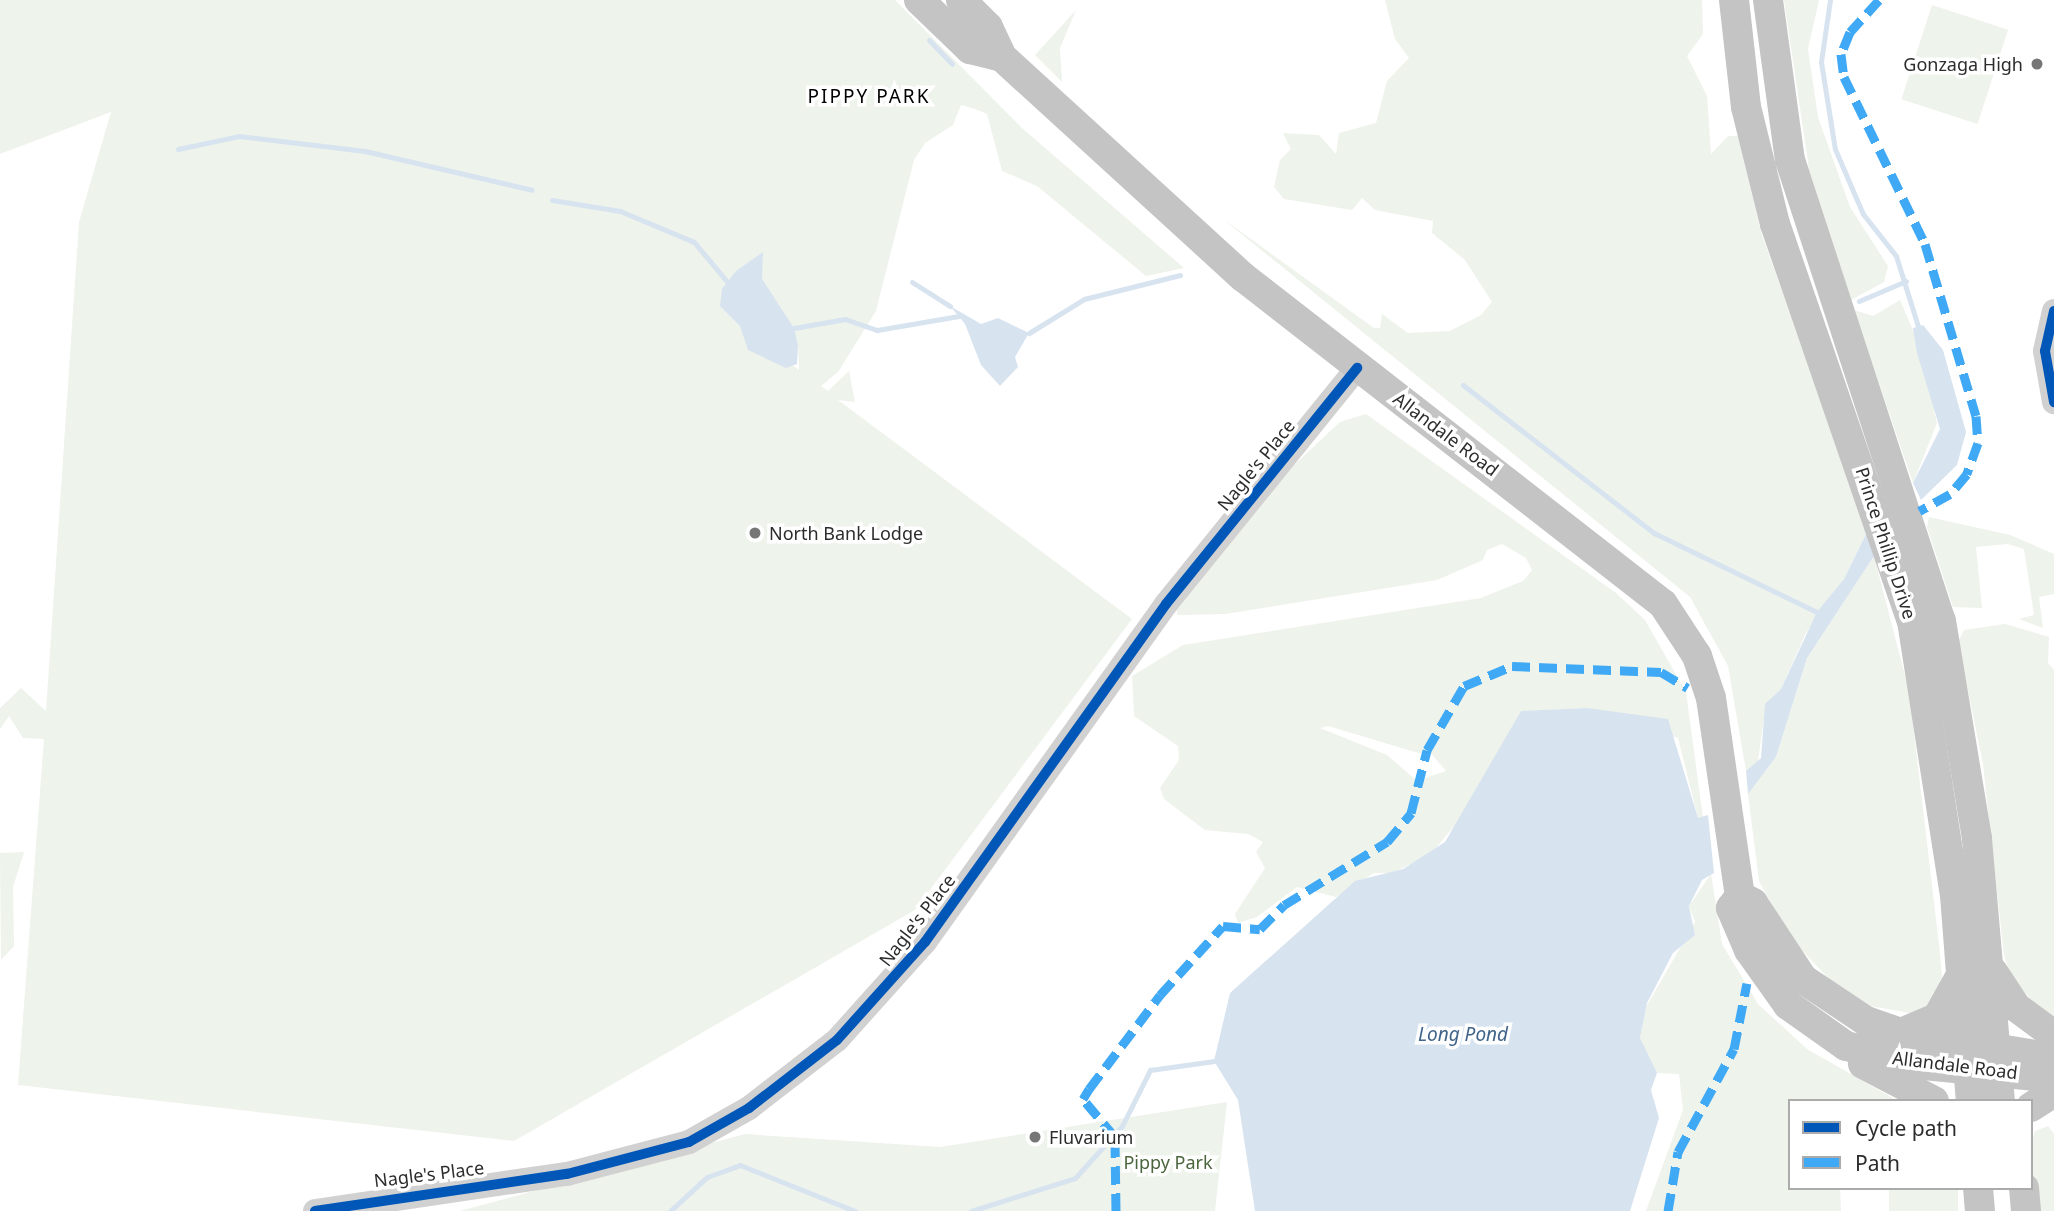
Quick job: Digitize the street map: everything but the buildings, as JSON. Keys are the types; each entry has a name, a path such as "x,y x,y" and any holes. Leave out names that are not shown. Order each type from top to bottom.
{"main road":[{"name":"Allandale Road","path":"919,0 970,48 1002,57"},
{"name":"Allandale Road","path":"961,0 988,27 1002,57 1223,260 1357,368 1663,604 1705,676 1724,792 1731,855 1740,897"},
{"name":"Prince Phillip Drive","path":"1734,0 1746,107 1775,224 1898,570 1976,968"},
{"name":"Prince Phillip Drive","path":"1768,0 1790,160 1900,490 1958,704 1983,1057 1999,1099"},
{"name":"Allandale Road","path":"1740,897 1753,903 1786,959 1822,996 1901,1033 2054,1078"},
{"name":"Allandale Road","path":"1740,897 1731,908 1772,985 1811,1026 1846,1046 1983,1057 2054,1058"},
{"path":"1901,1033 1937,1018 1976,968 2016,1007 2054,1035"},
{"path":"1846,1046 1855,1060 1930,1099"},
{"name":"Prince Phillip Drive","path":"1972,1099 1983,1057"},
{"path":"2033,1106 2054,1092"},
{"path":"1978,1190 1980,1211"},
{"path":"2006,1190 2008,1211"},
{"path":"2024,1190 2026,1211"}],"street":[{"path":"2054,310 2045,351 2054,402"},
{"name":"Nagle's Place","path":"315,1211 567,1174 667,1149 749,1108 837,1040 925,942 1166,604 1357,368"}],"green space":[{"path":"0,0 895,0 1022,128 1184,268 1146,276 1037,186 1002,171 987,114 961,105 953,125 925,143 914,160 876,311 838,372 821,386 828,391 849,371 855,402 838,400 1132,619 915,910 514,1141 18,1085 44,739 23,738 9,716 0,729 0,708 21,688 46,711 79,222 111,112 0,154","holes":["777,302 798,346 799,370 778,354"]},
{"path":"1385,0 1702,0 1703,34 1687,56 1707,96 1711,154 1728,136 1738,136 1761,232 1867,532 1844,579 1806,633 1781,689 1766,704 1757,768 1746,771 1728,666 1690,597 1223,219 1374,328 1380,328 1382,314 1408,333 1450,331 1481,315 1492,302 1465,260 1432,233 1433,221 1375,210 1362,198 1352,210 1284,199 1274,187 1280,160 1291,149 1283,133 1319,135 1336,154 1339,133 1376,123 1387,81 1409,58 1395,39"},
{"path":"1784,0 1819,0 1808,49 1818,117 1850,207 1888,266 1884,282 1851,300 1809,169"},
{"path":"1932,5 2008,30 1977,124 1901,99"},
{"path":"1076,10 1060,48 1062,82 1035,55"},
{"path":"1900,300 1919,344 1937,423 1913,483 1854,310 1873,316"},
{"path":"1366,414 1616,593 1645,620 1686,692 1703,818 1698,818 1678,738 1587,708 1521,711 1470,807 1431,854 1392,873 1374,873 1336,897 1297,887 1257,917 1238,923 1235,914 1265,868 1256,852 1263,842 1248,834 1205,830 1164,799 1160,788 1179,760 1178,746 1134,716 1132,676 1183,645 1481,598 1523,581 1532,570 1526,558 1502,544 1487,550 1483,560 1437,580 1225,614 1177,615 1177,607 1294,465 1340,422","holes":["1328,726 1425,755 1428,750 1446,771 1417,781 1387,755 1320,728"]},
{"path":"1929,517 2010,535 2054,554 2054,594 2039,597 2043,628 2019,619 2034,615 2024,549 2008,544 1976,547 1982,608 1953,607 1927,527"},
{"path":"1874,556 1909,691 1940,953 1943,987 1934,1006 1916,1014 1870,1006 1836,986 1791,939 1759,881 1748,794 1776,757 1807,658"},
{"path":"2005,624 2049,637 2048,663 2054,670 2054,1025 2011,977 2004,955 1983,764 1958,642 1964,630"},
{"path":"24,852 13,887 14,946 1,960 0,853"},
{"path":"1711,874 1722,944 1758,1004 1807,1049 1894,1099 1788,1099 1788,1190 1840,1190 1841,1211 1646,1211 1683,1110 1679,1074 1657,1073 1645,1054 1640,1038 1646,1007 1695,922 1689,906"},
{"name":"Pippy Park","path":"1227,1102 1215,1211 460,1211 745,1134 940,1147"},
{"path":"2048,1126 2054,1134 2054,1211 2035,1211 2035,1131"},
{"path":"1889,1190 1958,1190 1958,1211 1889,1211"}],"water":[{"path":"763,252 762,279 794,328 798,346 797,364 786,368 748,350 740,326 720,306 722,289 736,271"},
{"path":"950,306 981,324 998,318 1029,333 1015,357 1018,367 1000,386 981,365 965,324"},
{"path":"1923,325 1943,350 1966,432 1957,465 1921,500 1913,483 1940,429 1917,353 1913,328"},
{"path":"1867,532 1874,556 1807,658 1776,757 1748,794 1746,771 1761,758 1765,704 1781,689 1817,612 1844,579"},
{"name":"Long Pond","path":"1587,708 1668,719 1698,818 1708,815 1714,873 1702,880 1689,906 1695,935 1673,953 1647,1003 1640,1038 1657,1073 1651,1090 1659,1118 1630,1211 1255,1211 1238,1100 1214,1061 1230,993 1355,881 1403,869 1445,842 1521,711"}],"waterway":[{"path":"1830,0 1821,62 1835,149 1863,214 1896,256 1918,326"},
{"path":"929,40 952,64"},
{"path":"178,149 239,136 365,151 532,190"},
{"path":"552,200 620,211 694,242 729,284"},
{"path":"1029,333 1084,299 1180,275"},
{"path":"1859,301 1906,281"},
{"path":"912,282 950,306"},
{"path":"794,328 845,319 877,330 959,316"},
{"path":"1463,385 1654,533 1817,612"},
{"path":"971,1211 1075,1178 1122,1126 1150,1070 1214,1061"},
{"path":"670,1211 707,1177 740,1165 855,1211"}],"marked path":[{"path":"1879,0 1850,32 1841,54 1844,77 1925,244 1976,416 1978,443 1967,474 1950,494 1919,511"},
{"path":"1116,1211 1115,1137 1083,1099 1089,1089 1160,995 1223,926 1260,929 1284,905 1387,842 1411,813 1427,750 1464,686 1512,666 1661,672 1688,688"},
{"path":"1668,1211 1678,1152 1734,1049 1747,983"}],"cycle path":[{"path":"2054,311 2045,351 2054,402"},
{"path":"315,1211 567,1174 689,1142 749,1108 837,1040 925,942 1166,604 1357,368"}],"place":[{"name":"Gonzaga High","path":"2037,64"},
{"name":"North Bank Lodge","path":"755,533"},
{"name":"Fluvarium","path":"1035,1137"}],"district":[{"name":"PIPPY PARK","path":"869,97"}]}
